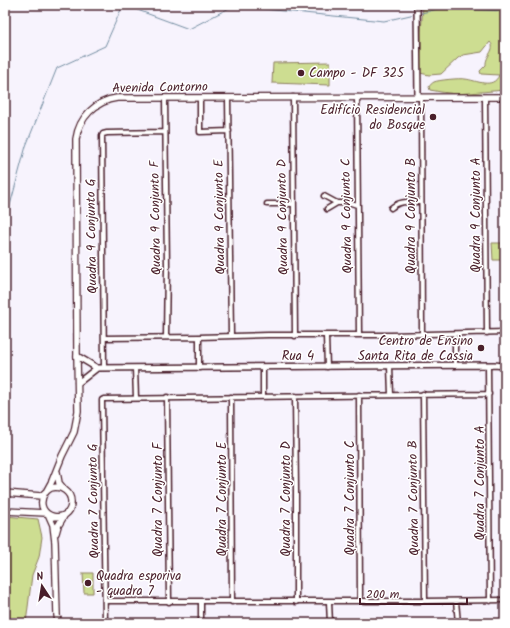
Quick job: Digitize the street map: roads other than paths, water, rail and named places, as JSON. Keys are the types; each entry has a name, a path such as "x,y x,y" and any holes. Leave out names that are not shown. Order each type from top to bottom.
{"main road":[{"name":"Avenida Contorno","path":"45,493 74,432 78,411 76,139 78,129 83,119 91,109 104,101 117,98 505,97"},
{"path":"55,542 58,526 64,515 68,512 71,503 71,498 68,493 59,483 57,469"},
{"path":"5,493 41,496 50,489 60,488 65,490"},
{"path":"45,493 41,502 52,521 54,530 57,623"},
{"path":"5,511 48,514 54,517 64,515"}],"street":[{"path":"417,7 420,97"},
{"name":"Quadra 9 Conjunto D","path":"292,97 295,336"},
{"name":"Quadra 9 Conjunto C","path":"357,97 359,336"},
{"name":"Quadra 9 Conjunto B","path":"420,97 422,334"},
{"name":"Quadra 9 Conjunto A","path":"485,97 487,333"},
{"name":"Quadra 9 Conjunto F","path":"165,98 167,266 166,337"},
{"path":"200,98 200,132 229,131"},
{"name":"Quadra 9 Conjunto E","path":"228,98 231,336"},
{"name":"Quadra 9 Conjunto G","path":"104,368 102,134 107,132 165,132"},
{"path":"324,196 337,203 351,203 357,205"},
{"path":"391,208 396,203 401,202 421,202"},
{"path":"327,209 337,203"},
{"path":"267,204 293,204"},
{"path":"104,338 359,336 505,332"},
{"path":"455,334 455,366"},
{"path":"326,336 327,367"},
{"path":"199,337 199,368"},
{"path":"77,356 97,368 78,383"},
{"name":"Quadra 7 Conjunto A","path":"488,365 490,601"},
{"name":"Rua 4","path":"97,368 503,365"},
{"path":"390,366 392,395"},
{"path":"263,367 263,396"},
{"path":"136,368 136,398 489,394"},
{"name":"Quadra 7 Conjunto B","path":"423,394 425,601"},
{"name":"Quadra 7 Conjunto C","path":"359,395 360,602"},
{"name":"Quadra 7 Conjunto D","path":"295,396 296,602"},
{"name":"Quadra 7 Conjunto E","path":"231,397 232,602"},
{"name":"Quadra 7 Conjunto G","path":"105,623 102,400 105,398 136,398"},
{"name":"Quadra 7 Conjunto F","path":"167,398 169,602"},
{"path":"105,601 360,602 505,600"},
{"path":"456,601 458,623"},
{"path":"201,602 201,623"},
{"path":"329,602 330,623"}],"waterway":[{"path":"5,224 26,146 57,68 105,46 123,5"},
{"path":"124,5 189,29 233,6 384,21 415,14"},
{"path":"418,14 441,8 505,11"}],"place":[{"name":"Campo - DF 325","path":"301,73"},
{"name":"Edifício Residencial do Bosque","path":"433,117"},
{"name":"Centro de Ensino Santa Rita de Cassia","path":"481,348"},
{"name":"Quadra esporiva - quadra 7","path":"88,583"}]}
